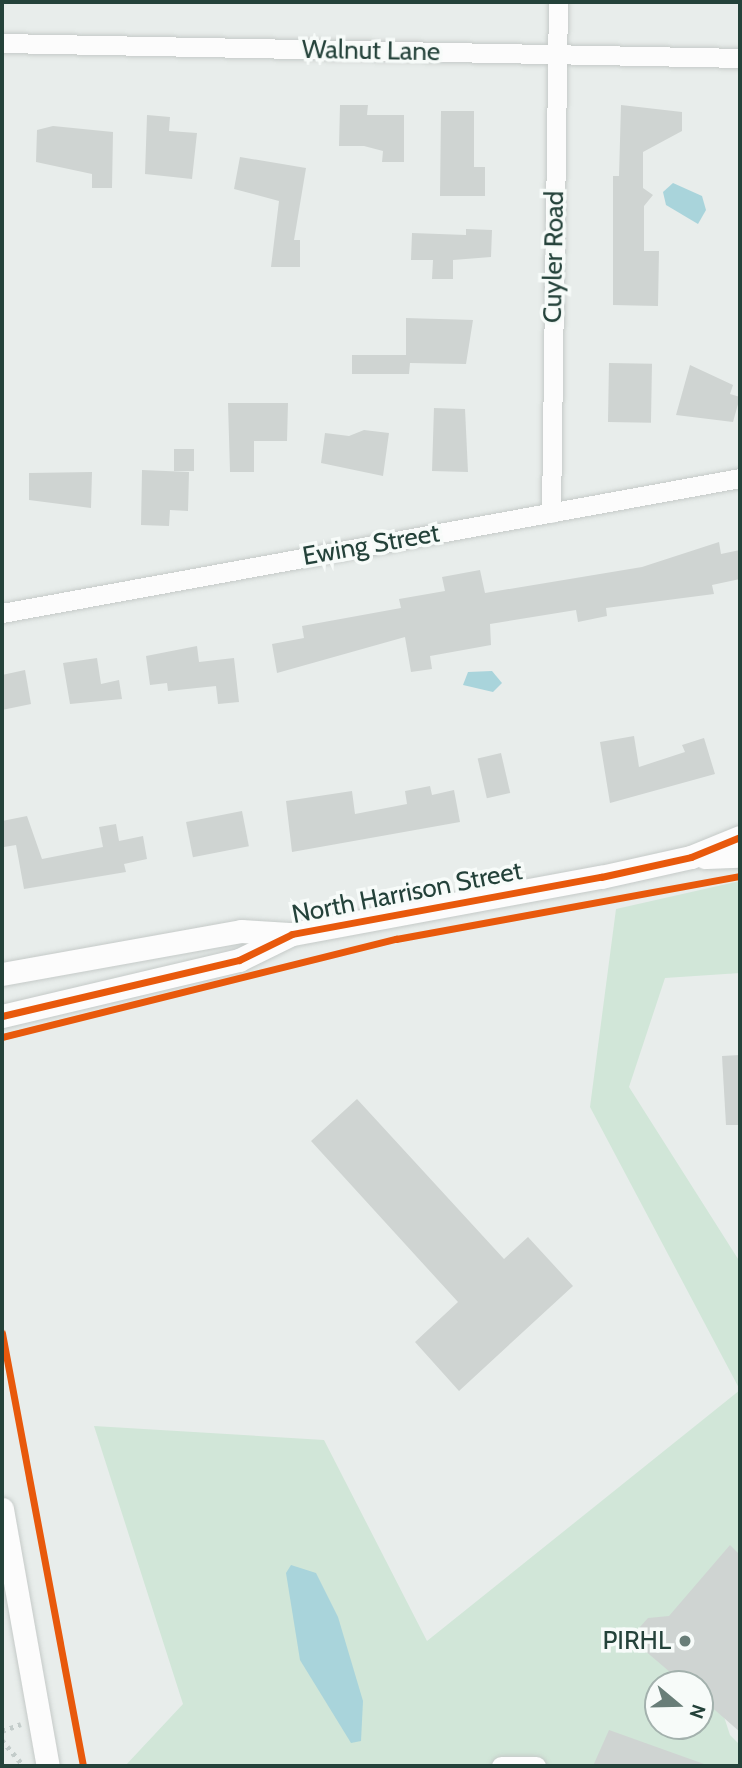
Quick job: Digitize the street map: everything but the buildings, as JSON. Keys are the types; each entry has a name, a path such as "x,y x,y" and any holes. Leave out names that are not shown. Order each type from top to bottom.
{"street":[{"name":"Cuyler Road","path":"551,513 558,2"},
{"name":"Walnut Lane","path":"2,44 740,58"},
{"name":"Ewing Street","path":"2,613 740,478"},
{"name":"North Harrison Street","path":"2,974 241,931 292,934 691,857 740,837"},
{"path":"691,857 740,856"},
{"name":"North Harrison Street","path":"2,1016 239,960 292,934"},
{"path":"2,1509 48,1766"},
{"path":"501,1766 536,1766"}],"path":[{"path":"2,1731 25,1722"},
{"path":"2,1740 24,1766"}],"green space":[{"path":"740,881 740,973 665,978 629,1087 740,1262 740,1390 590,1107 616,909"},
{"path":"740,1390 740,1570 690,1613 709,1670 644,1670 644,1740 714,1740 714,1686 730,1735 740,1745 740,1766 125,1766 183,1704 94,1426 324,1440 427,1641"}],"water":[{"path":"673,183 702,196 706,210 698,224 666,205 663,192"},
{"path":"492,671 502,683 493,692 463,685 468,672"},
{"path":"291,1565 316,1573 338,1617 363,1701 361,1741 351,1743 300,1660 286,1573"}],"cycle path":[{"path":"2,1016 239,960 292,934 601,877 691,857 740,837"},
{"path":"2,1037 396,939 740,876"},
{"path":"2,1333 83,1766"}],"place":[{"name":"PIRHL","path":"685,1641"}]}
